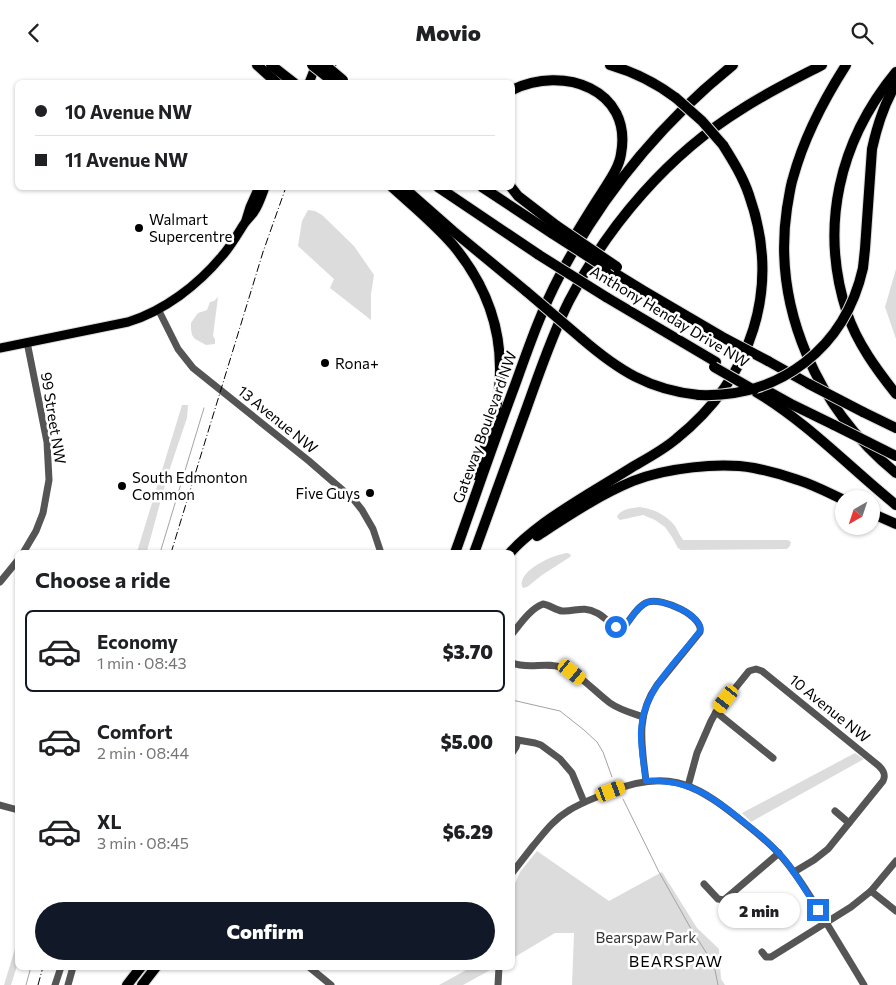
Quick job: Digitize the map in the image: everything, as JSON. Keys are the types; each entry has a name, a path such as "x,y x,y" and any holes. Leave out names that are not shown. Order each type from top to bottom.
{"highway":[{"path":"256,65 274,80"},
{"path":"271,65 291,80"},
{"path":"312,65 338,80"},
{"path":"325,65 339,80"},
{"path":"515,550 528,535 560,511 656,453 675,440 701,417 729,381 744,355 755,327 762,290 762,257 758,225 742,178 723,145 702,121 676,98 650,81 610,65"},
{"name":"Gateway Boulevard NW","path":"455,550 524,361 560,276 602,205 632,165 673,118 733,65"},
{"path":"475,550 558,326 576,287 614,229 665,171 704,135 740,109 777,87 822,65"},
{"path":"846,65 834,83 811,127 792,179 786,220 784,263 796,329 820,382 844,421 896,473"},
{"path":"896,71 869,109 851,145 839,189 835,232 836,261 848,314 868,356 896,394"},
{"path":"515,87 542,74 563,73 584,79 596,85 606,94 616,108 620,117 623,139 618,165 567,250 547,291 536,317 524,361"},
{"path":"406,190 581,338 618,367 635,377 664,389 684,394 713,396 755,389 784,376 804,364 826,343 842,322 854,297 865,249 872,149 882,112 896,84"},
{"path":"395,190 447,239 467,263 477,279 496,327 500,366 499,389 495,411 454,542 454,550"},
{"name":"Anthony Henday Drive NW","path":"442,190 539,255 757,389 896,456"},
{"path":"487,190 555,230"},
{"path":"513,190 555,230"},
{"name":"Anthony Henday Drive NW","path":"555,230 726,339 896,428"},
{"path":"757,389 818,437 896,505"},
{"path":"515,551 558,522 620,488 648,476 689,468 709,466 752,468 801,480 835,496"},
{"path":"880,517 896,524"},
{"path":"126,985 138,970"},
{"path":"143,985 154,971"}],"main road":[{"path":"311,80 316,65"},
{"path":"246,221 258,190"},
{"path":"0,348 128,322 158,309 184,292 214,265 255,211 265,190"}],"street":[{"name":"13 Avenue NW","path":"158,309 178,349 194,368 354,500 373,529 380,550"},
{"name":"99 Street NW","path":"26,550 43,513 50,480 47,442 27,342"},
{"path":"0,582 15,564"},
{"path":"515,631 532,611 544,604 563,611 580,609 592,611 600,614 620,628 624,627 643,604 660,601 674,605 699,623 701,627 698,634 654,689 649,699 643,717 641,738 646,781"},
{"path":"515,664 527,667 552,665 564,668 572,672 612,705 643,717"},
{"name":"10 Avenue NW","path":"716,712 749,671 754,669 762,671 879,766 885,773 884,779 849,823"},
{"path":"688,786 702,740 716,712 773,758"},
{"path":"515,739 541,745 560,759 572,773 584,802"},
{"path":"515,869 552,823 569,810 584,802 646,781 665,781 688,786 718,802 779,853 794,872 864,985"},
{"path":"0,805 15,809"},
{"path":"794,872 824,852 849,823 835,811"},
{"path":"704,884 718,899 724,900 779,853"},
{"path":"762,952 766,957 771,957 852,907 871,891 896,861"},
{"path":"871,891 896,911"},
{"path":"55,985 60,970"},
{"path":"68,985 73,970"},
{"path":"313,970 331,985"},
{"path":"498,985 499,970"}],"green space":[{"path":"308,210 322,215 354,246 374,275 371,294 371,320 330,288 334,279 298,246 302,221"},
{"path":"896,269 896,339 885,307"},
{"path":"218,297 213,336 215,344 206,345 195,339 192,335 191,323 198,313 207,310 210,302"},
{"path":"182,405 188,405 187,418 168,474 147,550 138,550"},
{"path":"640,507 655,511 668,519 675,526 683,540 788,540 791,542 787,549 681,550 665,527 655,520 643,515 620,520 617,517 623,511"},
{"path":"568,553 571,555 570,557 523,588 522,582 525,576 535,566 556,556"},
{"path":"855,753 864,759 751,822 742,813"},
{"name":"Bearspaw Park","path":"537,851 609,901 662,872 697,928 719,949 721,979 725,985 572,985 574,933 555,933 515,957 515,883 520,872"},
{"path":"15,949 16,970 11,985 4,985"},
{"path":"466,970 490,970 463,985 439,985"}],"waterway":[{"path":"161,550 204,408"},
{"path":"515,701 560,711 597,742 603,752 612,777"},
{"path":"623,799 659,872 714,965 718,985"},
{"path":"26,985 30,970"}],"railway":[{"path":"329,80 336,65"},
{"path":"172,550 263,252 285,190"},
{"path":"38,985 42,970"}],"place":[{"name":"Walmart Supercentre","path":"139,228"},
{"name":"Rona+","path":"325,363"},
{"name":"South Edmonton Common","path":"122,486"},
{"name":"Five Guys","path":"370,493"}],"district":[{"name":"BEARSPAW","path":"676,960"}],"route":[{"path":"616,627 624,627 641,606 647,602 656,601 674,605 699,623 700,631 654,689 644,713 641,738 646,781 665,781 688,786 718,802 779,853 794,872 818,910"}]}
